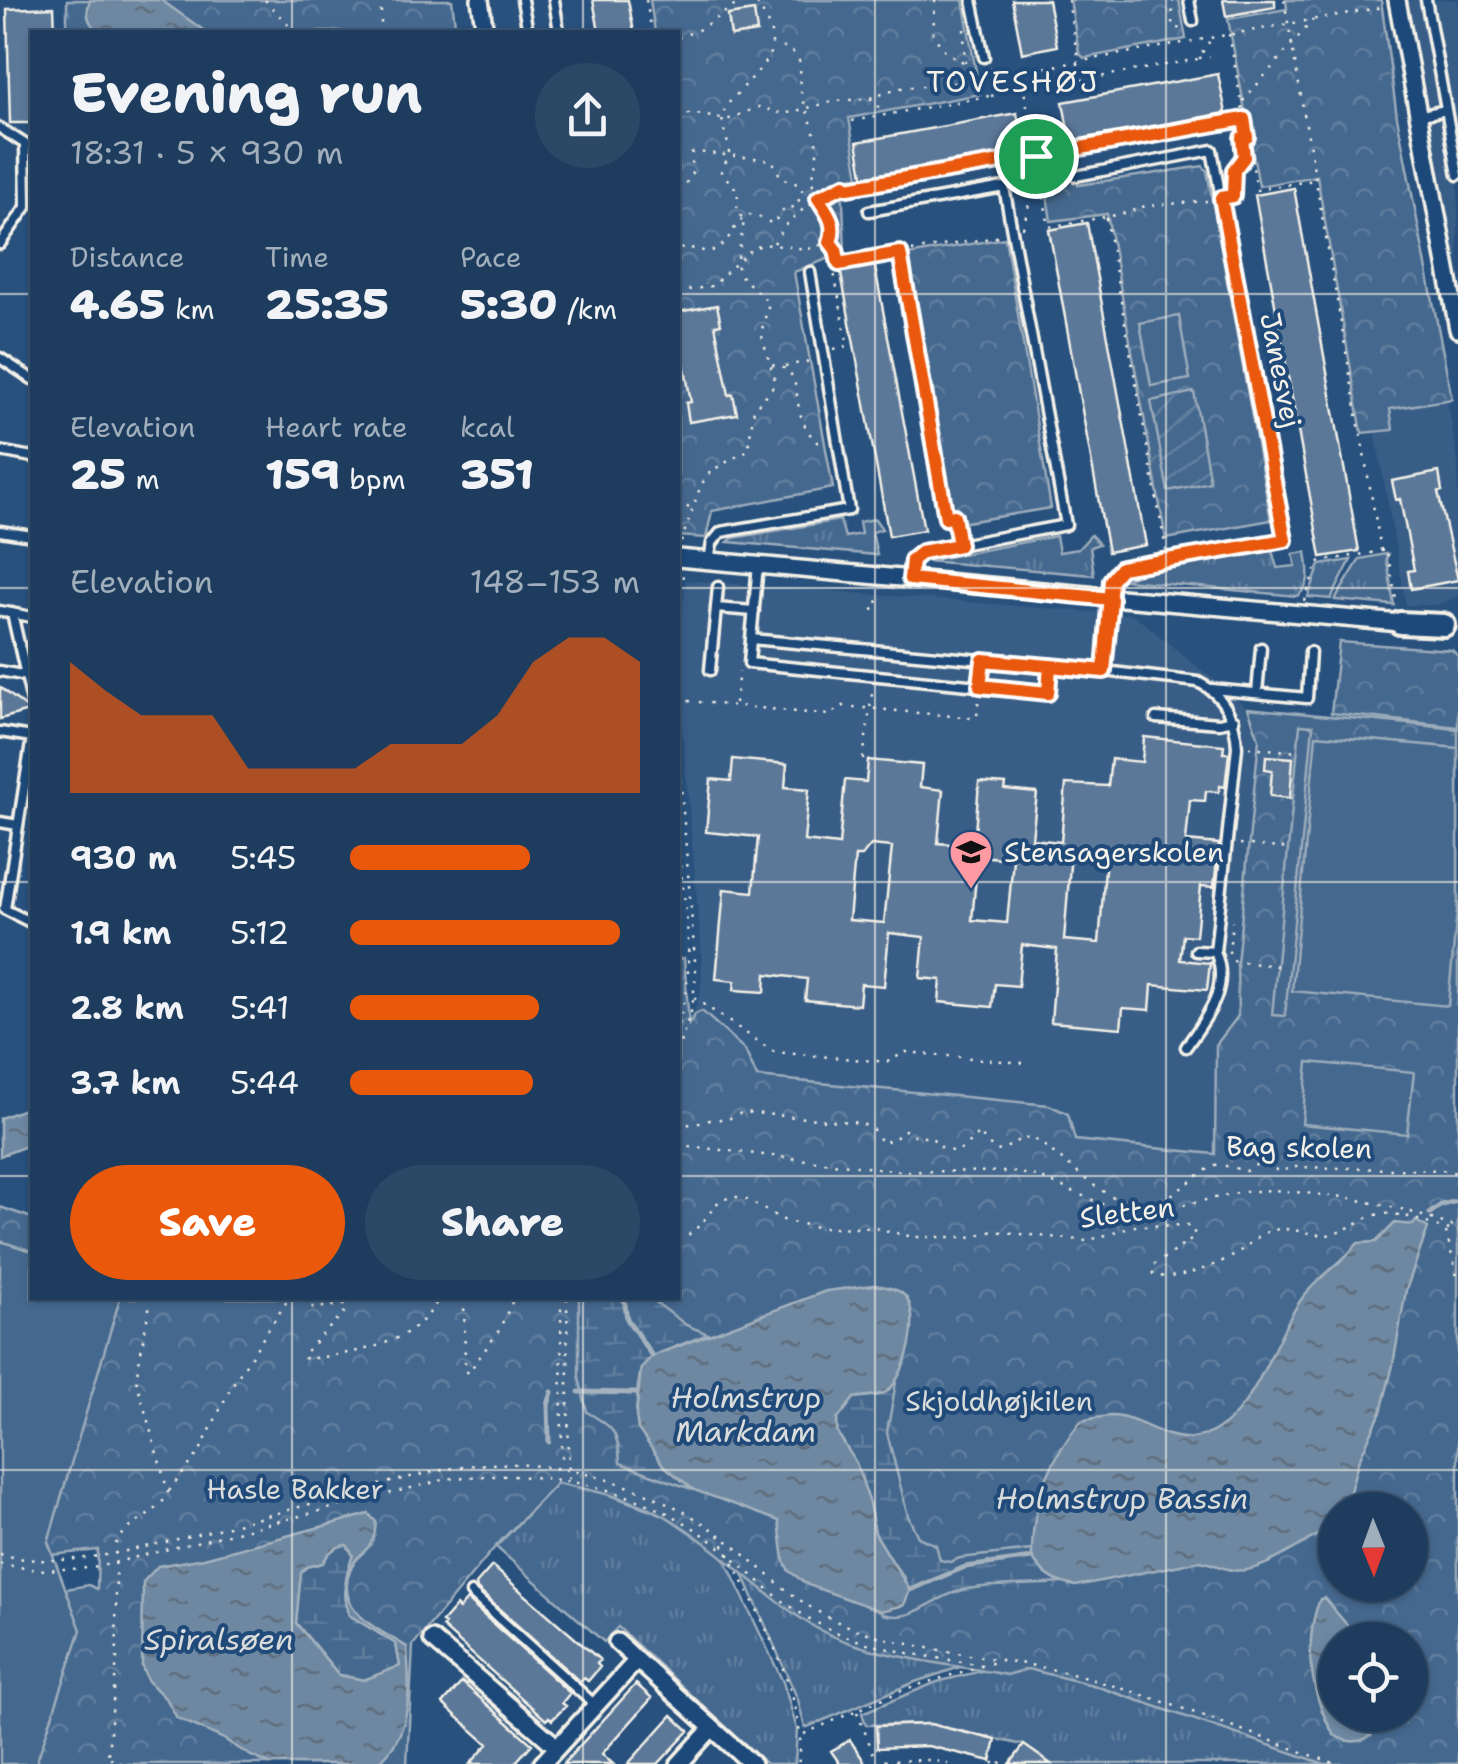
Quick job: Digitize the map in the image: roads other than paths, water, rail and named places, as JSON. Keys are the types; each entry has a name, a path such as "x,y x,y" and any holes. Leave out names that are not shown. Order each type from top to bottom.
{"street":[{"path":"480,0 484,30"},
{"path":"1397,0 1458,329"},
{"path":"680,556 1299,616 1451,624"},
{"path":"432,1639 557,1747"},
{"path":"617,1642 752,1764"},
{"path":"542,1764 637,1660"},
{"path":"679,1764 712,1728"}],"lane":[{"path":"522,0 528,30"},
{"path":"554,0 559,30"},
{"path":"972,0 984,57"},
{"path":"1188,0 1192,21"},
{"path":"1426,0 1458,175"},
{"path":"1417,116 1446,110"},
{"path":"0,128 25,144 29,208 0,244"},
{"name":"Janesvej","path":"1076,176 1212,150 1285,540 1121,568 1111,580 1111,599"},
{"path":"869,212 1004,187 1009,234 1066,525 922,552 912,560 910,579"},
{"path":"709,561 712,542 720,532 848,510 810,272"},
{"path":"0,358 30,373"},
{"path":"0,451 30,457"},
{"path":"0,531 30,536"},
{"path":"758,565 749,663 1048,693 1050,666"},
{"path":"710,670 718,587"},
{"path":"1104,671 1111,599"},
{"path":"716,608 754,611"},
{"path":"0,611 30,617"},
{"path":"12,613 30,693"},
{"path":"751,639 1104,671 1198,682 1212,689 1306,698 1310,652"},
{"path":"1257,693 1261,648"},
{"path":"0,671 26,676"},
{"path":"1186,1047 1216,1002 1220,965 1215,952 1237,746 1234,720 1212,689"},
{"path":"1156,718 1219,723 1234,720"},
{"path":"0,732 30,737"},
{"path":"30,750 2,909 30,923"},
{"path":"0,822 18,826"},
{"path":"1196,950 1215,952"},
{"path":"471,1594 596,1706"}],"water":[{"path":"90,0 161,0 203,30 97,30 88,9"},
{"path":"30,1107 30,1145 0,1156 0,1118"},
{"name":"Holmstrup Bassin","path":"1416,1221 1428,1228 1406,1290 1381,1412 1358,1462 1350,1492 1318,1492 1318,1534 1271,1561 1244,1570 1200,1561 1076,1586 1056,1580 1041,1569 1032,1558 1039,1503 1051,1468 1081,1421 1122,1417 1182,1438 1214,1432 1246,1401 1309,1290 1358,1243 1376,1242 1395,1223 1413,1225"},
{"name":"Holmstrup Markdam","path":"874,1285 898,1291 910,1304 910,1345 893,1385 882,1394 854,1398 837,1420 837,1432 856,1463 875,1533 910,1590 904,1605 881,1611 808,1585 789,1571 779,1521 694,1490 663,1465 638,1429 636,1416 641,1368 652,1356 826,1291"},
{"name":"Spiralsøen","path":"369,1514 376,1522 372,1541 350,1570 348,1597 362,1618 407,1647 409,1679 403,1725 389,1752 377,1764 270,1764 177,1718 167,1700 147,1680 142,1667 143,1582 158,1566 204,1558","holes":["347,1545 353,1555 346,1585 349,1615 396,1644 400,1666 364,1680 339,1675 296,1623 301,1573 306,1567 323,1563 332,1550 343,1546"]},
{"path":"1319,1602 1327,1602 1345,1622 1318,1622 1318,1698 1311,1650"},
{"path":"1332,1732 1375,1732 1358,1741"}],"waterway":[{"path":"1430,1213 1441,1205 1458,1201"},
{"path":"624,1300 627,1319 652,1356"},
{"path":"549,1442 548,1405 552,1392"},
{"path":"579,1392 637,1393"},
{"path":"910,1590 965,1567 1032,1558"}],"place":[{"name":"Stensagerskolen","path":"971,890"}],"district":[{"name":"TOVESHØJ","path":"1013,82"}],"park label":[{"name":"Skjoldhøjkilen","path":"999,1401"},
{"name":"Hasle Bakker","path":"295,1489"}]}
